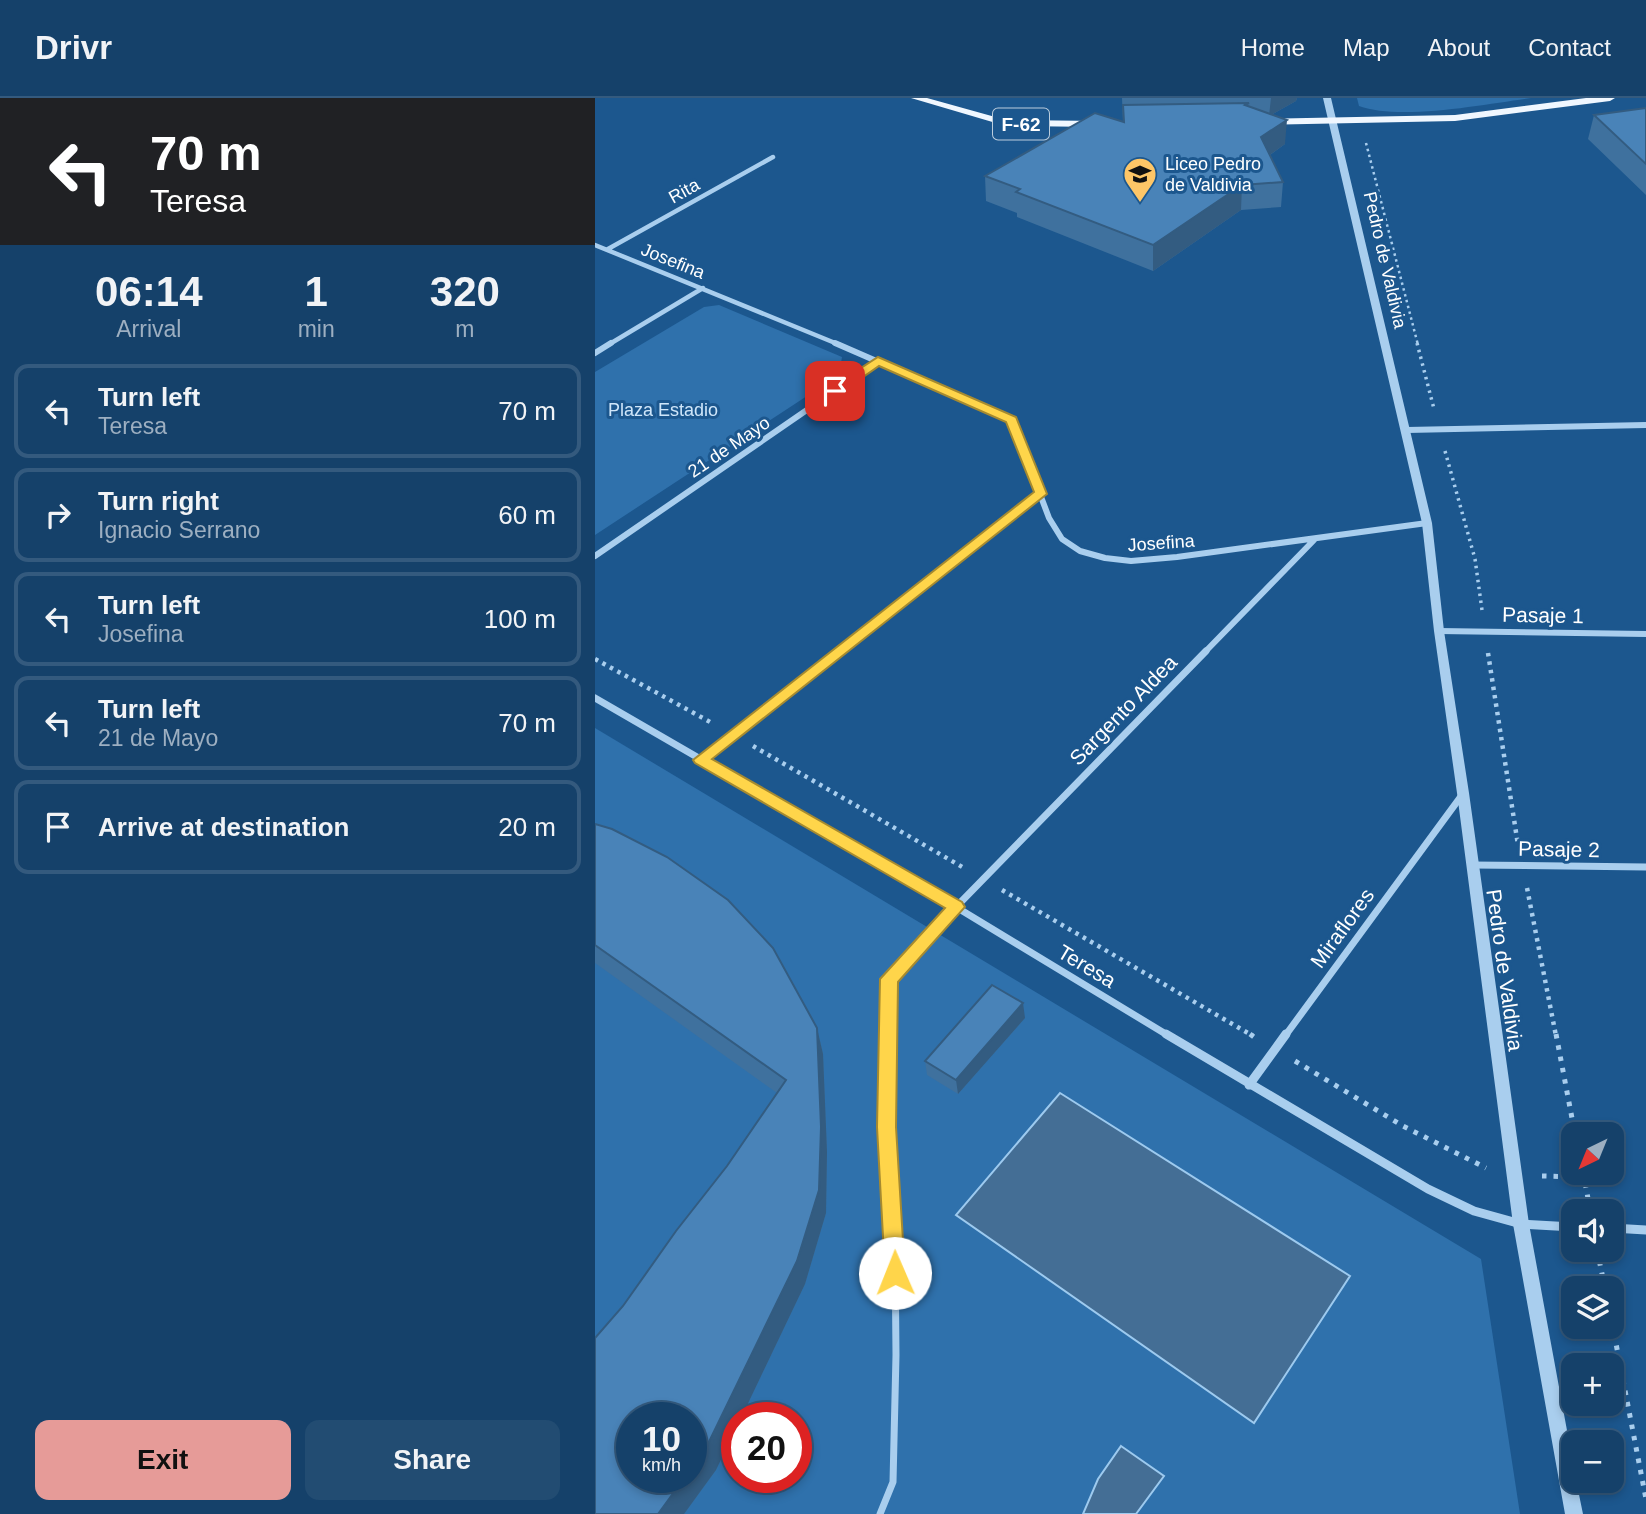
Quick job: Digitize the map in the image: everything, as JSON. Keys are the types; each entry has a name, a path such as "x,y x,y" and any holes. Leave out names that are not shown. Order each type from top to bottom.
{"main road":[{"name":"F-62","path":"916,98 1006,123 1115,124"},
{"path":"1246,122 1455,118 1609,98"}],"street":[{"name":"Pedro de Valdivia","path":"1327,98 1424,505 1521,1224 1574,1514"},
{"name":"Rita","path":"608,250 773,157"},
{"name":"Josefina","path":"595,245 878,361 1012,420 1049,518 1062,540 1080,551 1131,561 1177,558 1427,523"},
{"path":"595,353 703,288"},
{"name":"21 de Mayo","path":"595,556 878,361"},
{"path":"1407,430 1646,425"},
{"path":"701,760 1041,494"},
{"name":"Sargento Aldea","path":"956,907 1315,539"},
{"name":"Pasaje 1","path":"1439,631 1646,634"},
{"name":"Teresa","path":"595,698 956,907 1249,1085 1428,1189 1474,1211 1521,1224 1561,1226"},
{"name":"Miraflores","path":"1249,1085 1463,793"},
{"name":"Pasaje 2","path":"1471,865 1646,867"},
{"path":"1624,1229 1646,1230"}],"lane":[{"path":"880,1514 893,1482 896,1368 895,1246 887,1127 889,979 956,907"}],"path":[{"path":"1337,135 1364,135 1475,559 1506,780 1573,1122"},
{"path":"1424,505 1459,500"},
{"path":"595,659 983,879 1403,1126 1480,1166 1515,1176 1561,1175"},
{"path":"1615,1339 1646,1499"}],"green space":[{"path":"1357,98 1531,98 1443,110 1397,112 1359,106"},
{"name":"Plaza Estadio","path":"719,305 842,357 839,375 595,535 595,372 704,307"},
{"path":"595,728 1481,1259 1520,1514 595,1514"}],"shaded area":[{"path":"1060,1093 1350,1276 1254,1423 956,1215"},
{"path":"1121,1446 1164,1476 1136,1514 1083,1514 1098,1479"}],"building":[{"path":"1249,103 1245,105 1287,120 1261,137 1283,182 1242,185 1153,245 1016,192 1020,189 985,176 1095,113 1124,122 1123,105"},
{"path":"1646,108 1646,164 1594,115"},
{"path":"595,824 612,829 667,857 728,900 773,948 817,1028 821,1127 819,1190 797,1261 728,1402 721,1402 721,1417 707,1446 707,1402 616,1402 616,1493 673,1493 658,1514 595,1514 595,1338 623,1306 676,1231 727,1166 786,1080 595,945"},
{"path":"992,985 1023,1003 956,1080 925,1061"}],"place":[{"name":"Liceo Pedro de Valdivia","path":"1140,204"}],"route":[{"path":"835,391 878,361 1012,420 1041,494 701,760 956,907 889,979 887,1127 895,1273"}]}
